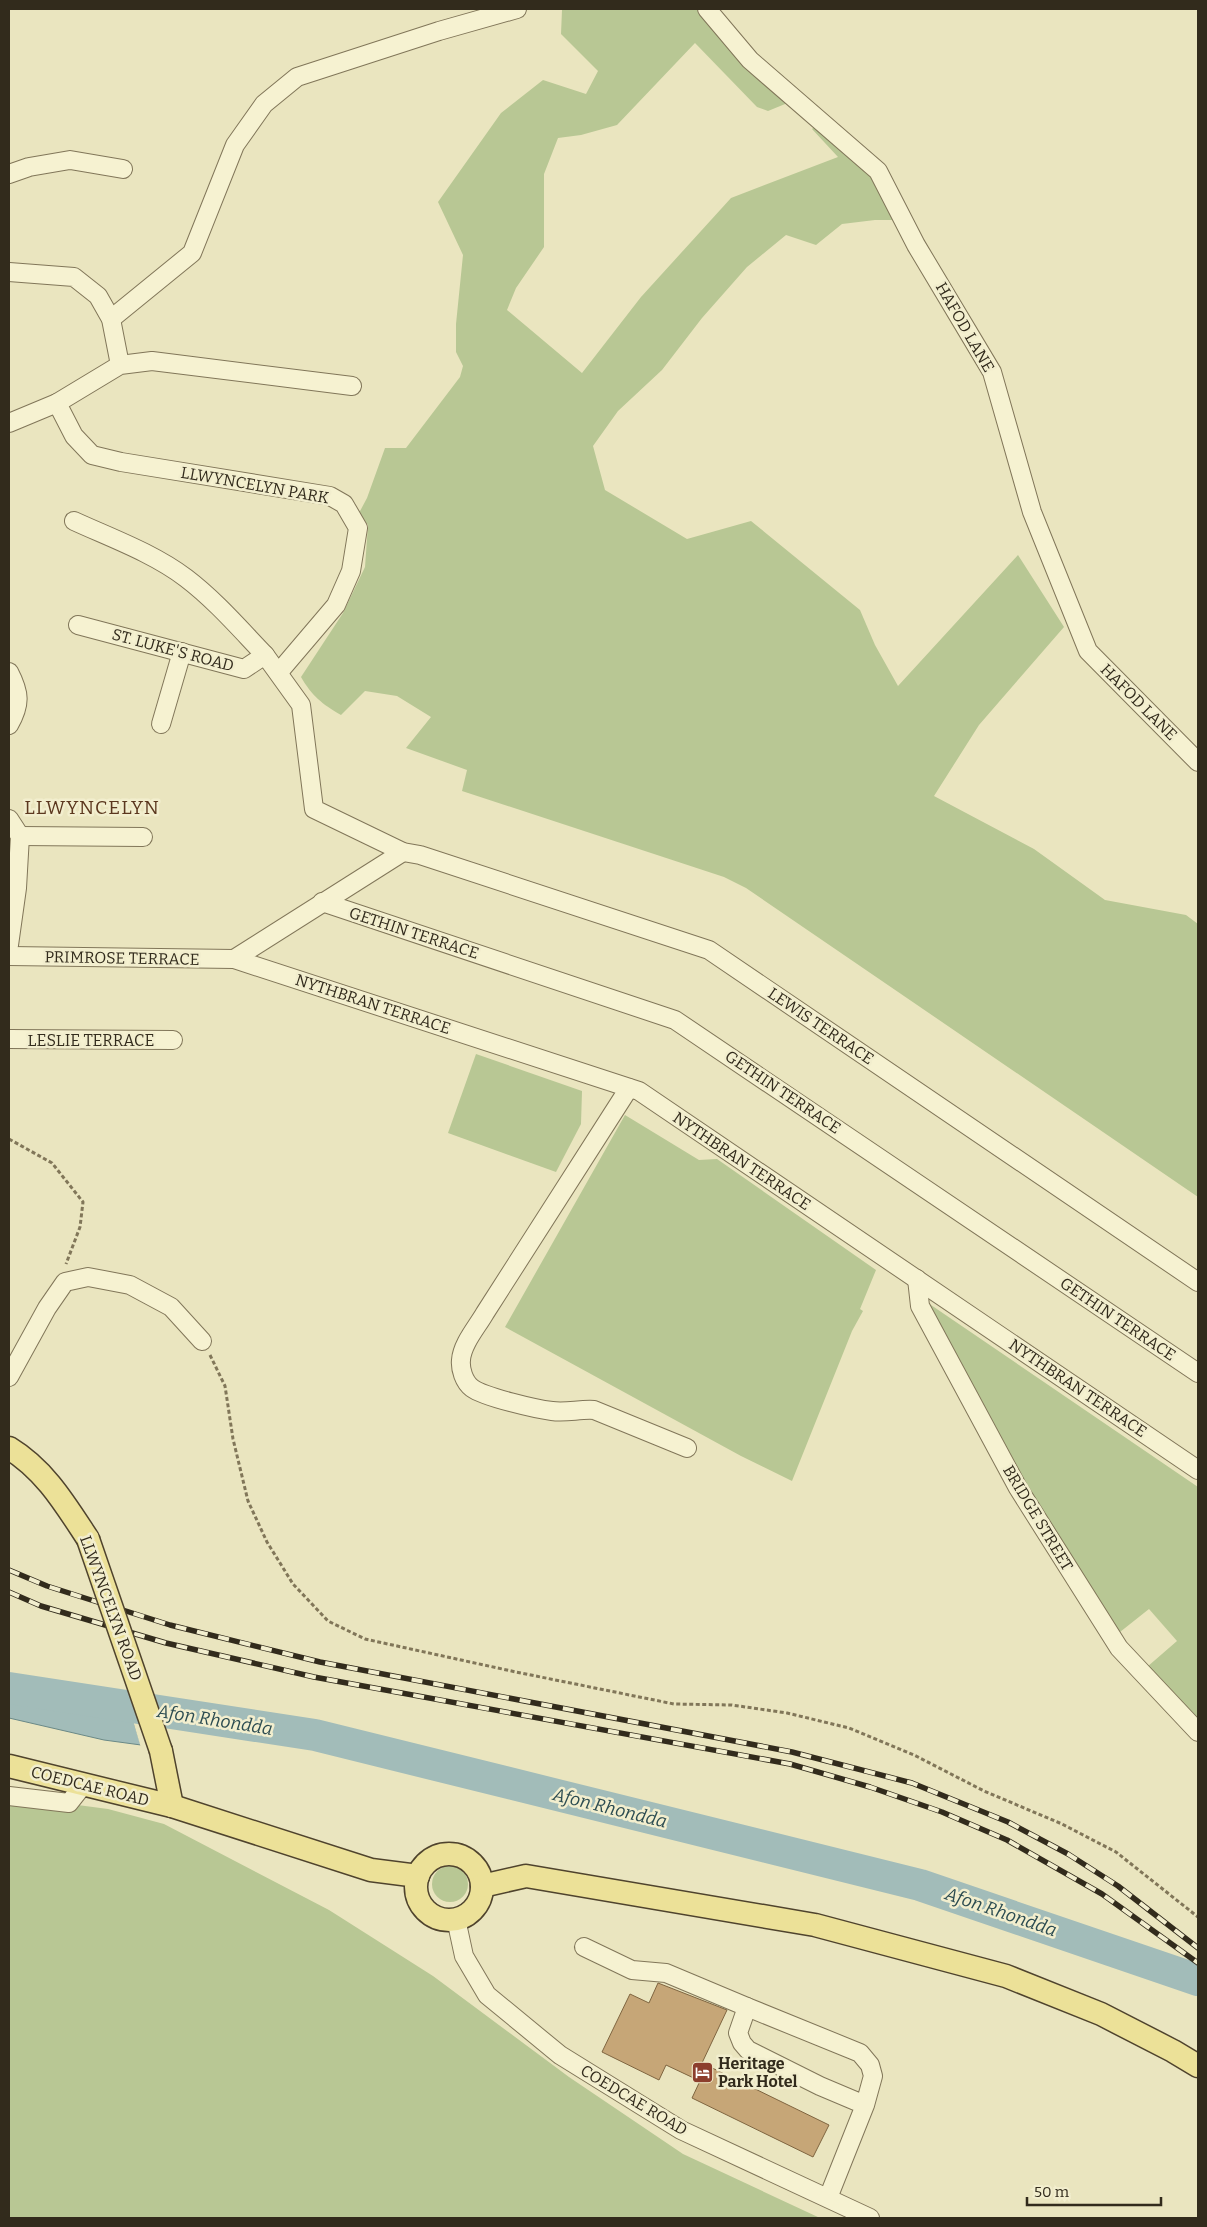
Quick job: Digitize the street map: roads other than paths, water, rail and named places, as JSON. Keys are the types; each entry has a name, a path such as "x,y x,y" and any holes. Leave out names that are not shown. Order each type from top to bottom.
{"main road":[{"name":"LLWYNCELYN ROAD","path":"9,1448 27,1459 53,1485 88,1538 162,1751 172,1806"},
{"name":"COEDCAE ROAD","path":"9,1766 172,1806"},
{"path":"172,1806 371,1870 418,1876"},
{"path":"446,1854 458,1856 469,1860 477,1869 482,1886 481,1897 470,1913 456,1919 445,1920 427,1911 420,1902 416,1891 418,1876 423,1867 435,1857 446,1854"},
{"path":"482,1886 526,1876 815,1925 1006,1976 1101,2014 1198,2066"}],"street":[{"path":"111,319 192,253 235,144 264,104 297,77 439,31 517,9"},
{"name":"HAFOD LANE","path":"707,9 750,60 878,172 916,245 992,372 1032,512 1088,651 1198,762"},
{"path":"9,174 70,160 123,170"},
{"path":"9,272 74,277 98,296 111,319 120,364"},
{"path":"9,423 57,403 120,364 152,361 352,386"},
{"name":"LLWYNCELYN PARK","path":"57,403 74,436 92,455 121,462 330,496 344,504 358,528 351,570 336,604 279,672"},
{"name":"ST. LUKE'S ROAD","path":"74,521 133,547 186,577 219,606 265,655 301,705 314,809 403,852"},
{"name":"ST. LUKE'S ROAD","path":"78,625 244,669 265,655"},
{"path":"161,724 182,652"},
{"path":"9,672 18,689 17,711 9,725"},
{"path":"9,819 20,836 13,888 9,946"},
{"path":"20,836 143,837"},
{"path":"234,959 403,852"},
{"name":"LEWIS TERRACE","path":"403,852 420,855 709,950 1198,1282"},
{"name":"GETHIN TERRACE","path":"322,902 676,1020 1198,1373"},
{"name":"PRIMROSE TERRACE","path":"9,956 234,959"},
{"name":"NYTHBRAN TERRACE","path":"234,959 639,1091 1198,1470"},
{"name":"LESLIE TERRACE","path":"9,1039 173,1040"},
{"path":"629,1088 464,1348 461,1361 462,1370 465,1380 471,1388 484,1394 553,1411 594,1410 687,1448"},
{"path":"9,1377 47,1308 65,1282 88,1276 130,1285 170,1307 202,1341"},
{"name":"BRIDGE STREET","path":"917,1280 920,1306 1023,1496 1119,1648 1198,1732"},
{"path":"9,1796 69,1803 84,1784"},
{"name":"COEDCAE ROAD","path":"456,1919 464,1956 487,1995 560,2055 680,2130 870,2218"},
{"path":"584,1948 632,1970 666,1973 860,2052 870,2065 873,2076 865,2105 828,2198"},
{"path":"748,2008 738,2033 742,2043 748,2050 820,2086 865,2105"}],"water":[{"path":"9,1674 125,1693 141,1745 104,1740 9,1718"}],"waterway":[{"name":"Afon Rhondda","path":"9,1688 315,1735 920,1885 1198,1980"}],"railway":[{"path":"9,1570 47,1586 170,1625 320,1662 792,1752 912,1783 1008,1822 1068,1854 1118,1886 1198,1948"},
{"path":"9,1592 41,1606 166,1643 314,1677 790,1764 870,1787 942,1812 1007,1840 1102,1894 1198,1963"}],"place":[{"name":"Heritage Park Hotel","path":"702,2072"}],"district":[{"name":"LLWYNCELYN","path":"92,807"}]}
